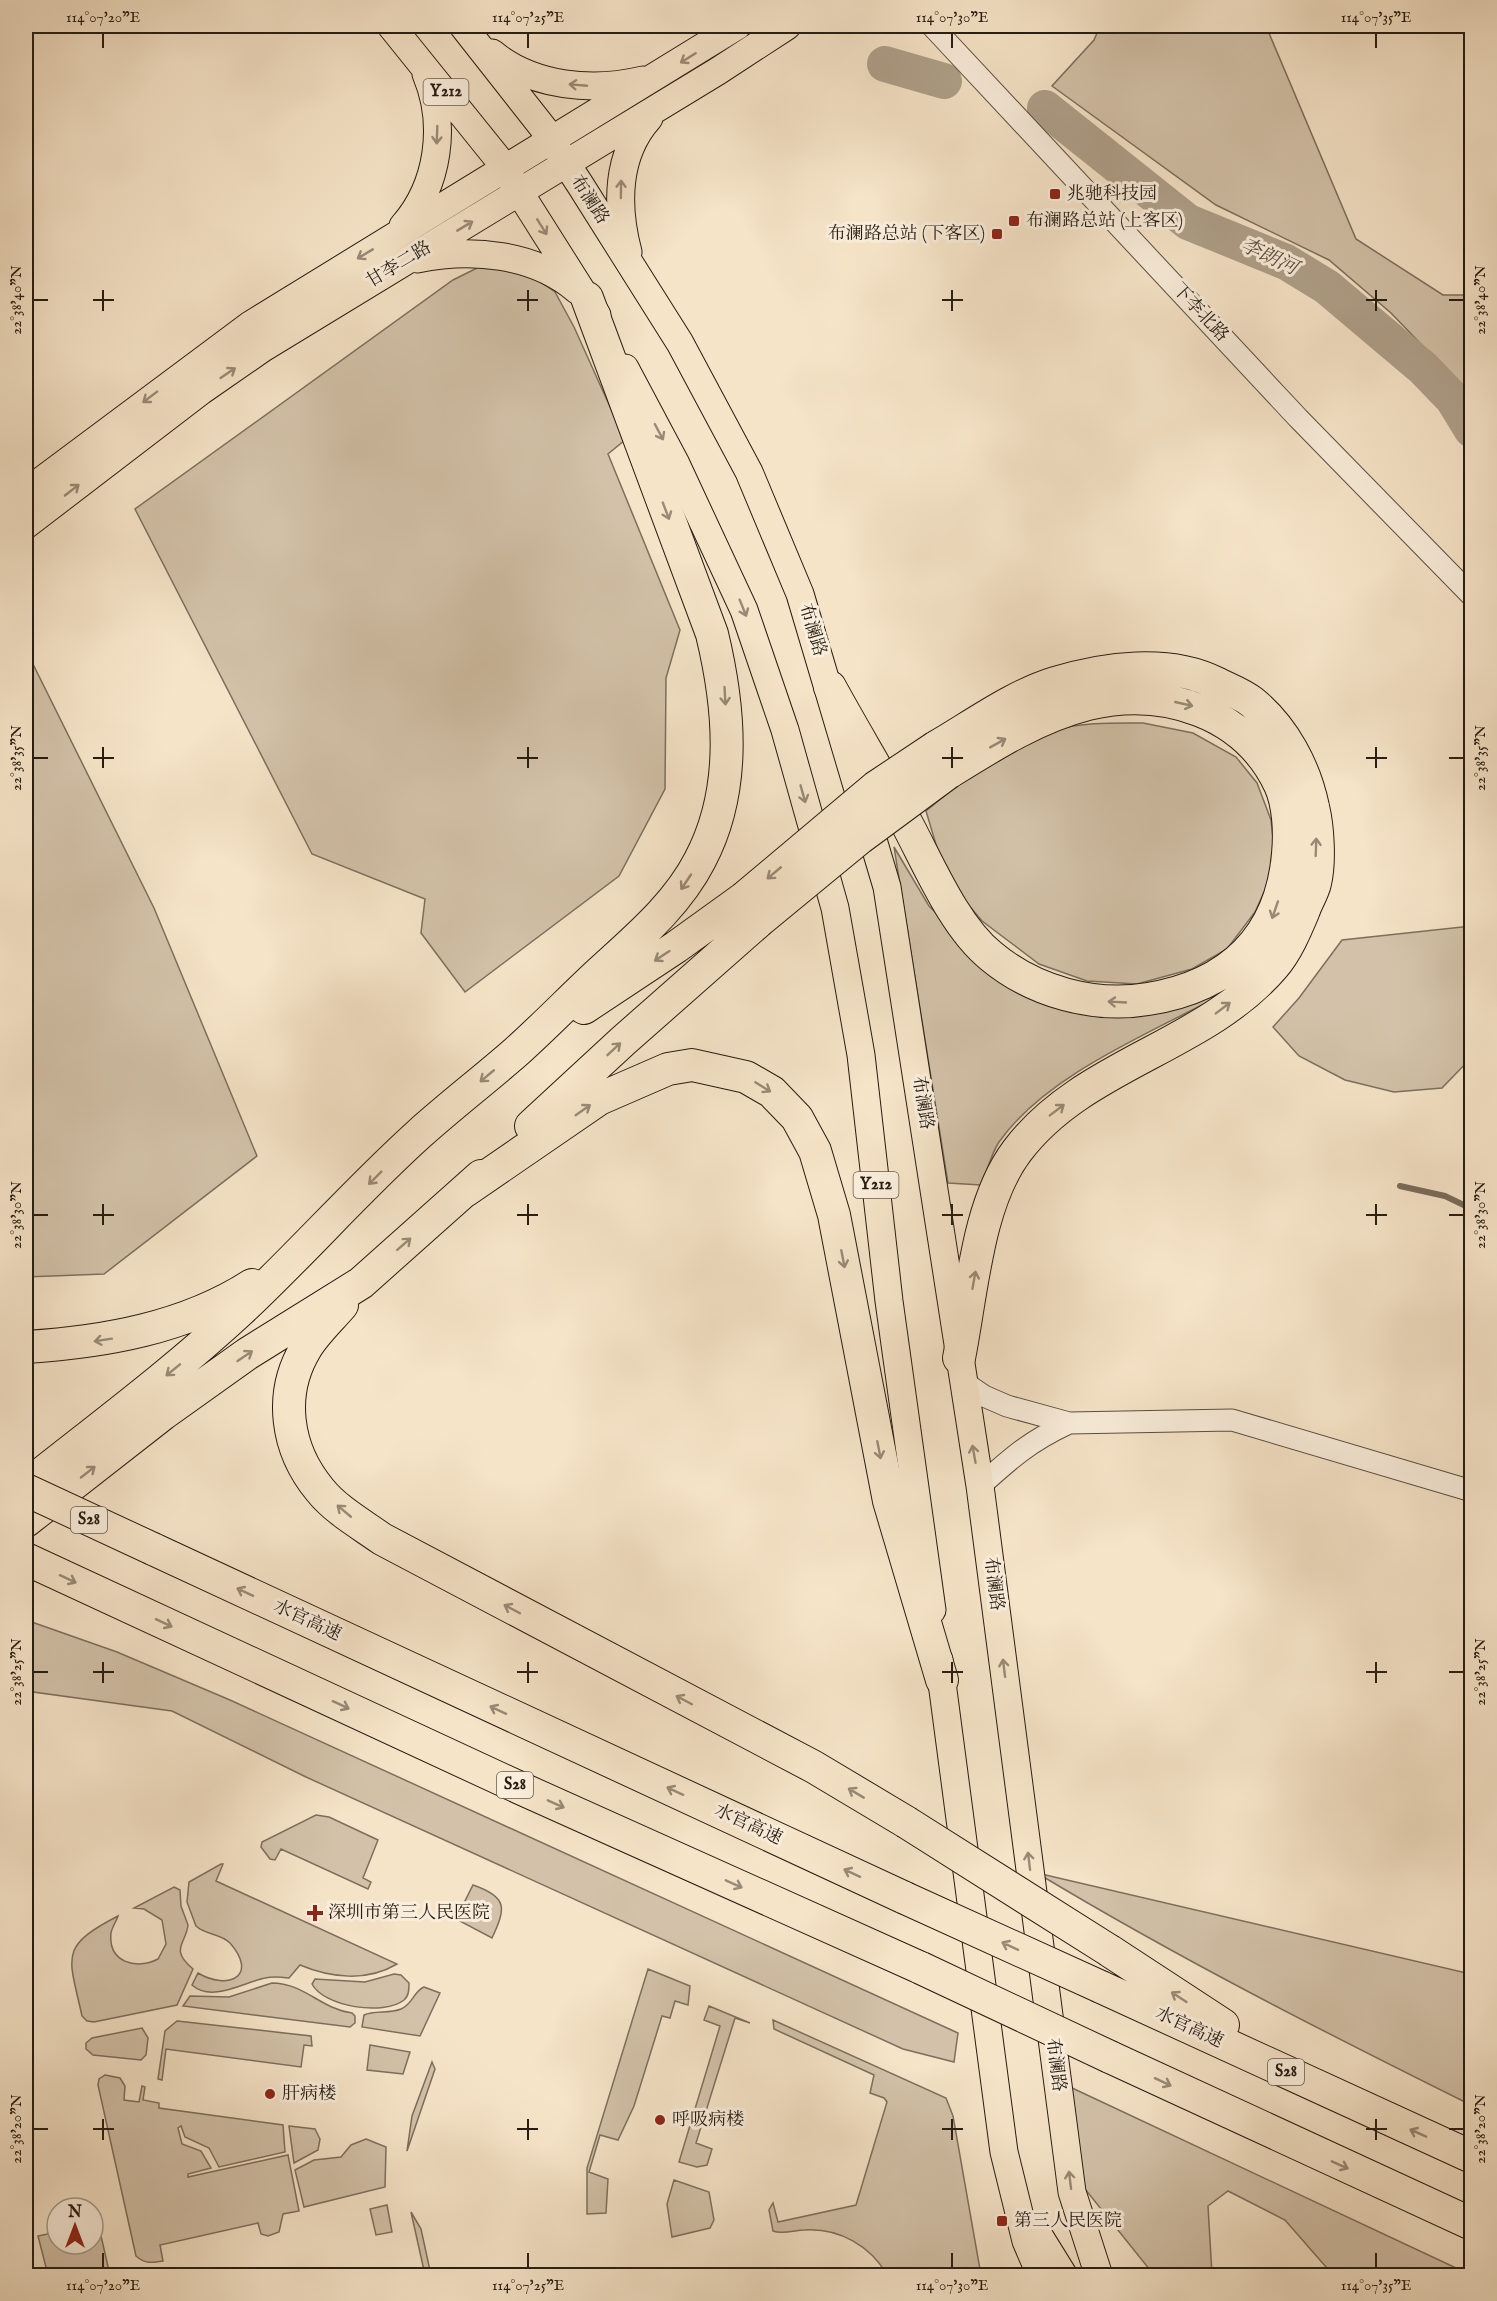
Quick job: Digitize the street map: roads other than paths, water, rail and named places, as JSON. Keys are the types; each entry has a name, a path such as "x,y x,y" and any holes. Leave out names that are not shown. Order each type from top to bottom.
{"highway":[{"path":"26,1488 177,1367 306,1246 416,1137 517,1050 645,931 675,898 701,860 715,826 724,792 727,737 724,684 712,634 587,298"},
{"path":"517,1050 676,947 751,910 860,838 942,760 1014,702 1054,683 1136,669 1169,669 1211,681 1252,702 1286,740 1307,778 1317,823 1315,882 1295,932 1274,965 1254,986 1206,1021 1133,1061 1051,1114 1017,1151 993,1192 987,1214 961,1370"},
{"path":"830,687 908,825 927,866 957,915 990,956 1031,981 1075,999 1125,1003 1172,995 1217,976 1245,956 1271,922 1286,879 1290,833 1281,788 1264,757 1235,727 1189,704 1143,697 1090,704 1041,719 942,760"},
{"path":"751,910 623,1041 465,1191 361,1282 306,1347 294,1374 288,1405 290,1431 302,1461 320,1490 346,1515 382,1539 814,1767 906,1822 1110,1951 1209,2017 1355,2104"},
{"path":"465,1191 598,1099 668,1069 692,1065 746,1077 772,1092 796,1118 815,1151 831,1205 889,1501 942,1680"},
{"path":"26,1347 107,1340 153,1328 237,1294 306,1246"},
{"path":"26,1521 164,1414 247,1354 361,1282"},
{"name":"水官高速","path":"26,1488 153,1550 905,1898 1472,2157"},
{"name":"S28","path":"26,1559 921,1968 1472,2224"}],"main road":[{"name":"Y212","path":"391,26 420,59 505,170 587,298 675,462 744,610 785,730 835,908 861,1055 890,1301 1003,2142 1026,2241 1041,2276"},
{"name":"甘李二路","path":"26,492 250,325 737,26"},
{"name":"甘李二路","path":"26,525 210,385 263,348 658,108 787,26"},
{"path":"470,33 503,62 557,83 588,86 623,85 656,77"},
{"name":"布澜路","path":"470,33 551,141 632,267 680,343 749,472 800,594 830,687 887,887 935,1181 961,1370 980,1486 1072,2192 1100,2276"},
{"path":"393,237 416,211 429,185 436,155 437,121 432,88 420,59"},
{"path":"632,267 623,234 621,174 626,152 636,132 658,108"},
{"path":"405,262 434,256 466,254 501,256 534,265 563,278 587,298"},
{"name":"Y212","path":"1014,2195 1064,2276"}],"street":[{"name":"下李北路","path":"932,26 1298,418 1472,596"},
{"path":"961,1370 984,1396 1007,1406 1069,1423 1232,1420 1464,1489"},
{"path":"980,1486 1015,1453 1069,1423"}],"waterway":[{"name":"李朗河","path":"885,64 944,81"},
{"name":"李朗河","path":"1045,108 1188,222 1286,262 1327,287 1423,368 1453,399 1472,430"},
{"path":"1400,1186 1445,1196 1472,1209"}],"place":[{"name":"兆驰科技园","path":"1055,194"},
{"name":"布澜路总站 (上客区)","path":"1014,221"},
{"name":"布澜路总站 (下客区)","path":"997,234"},
{"name":"深圳市第三人民医院","path":"315,1913"},
{"name":"肝病楼","path":"270,2094"},
{"name":"呼吸病楼","path":"660,2120"},
{"name":"第三人民医院","path":"1002,2221"}]}
